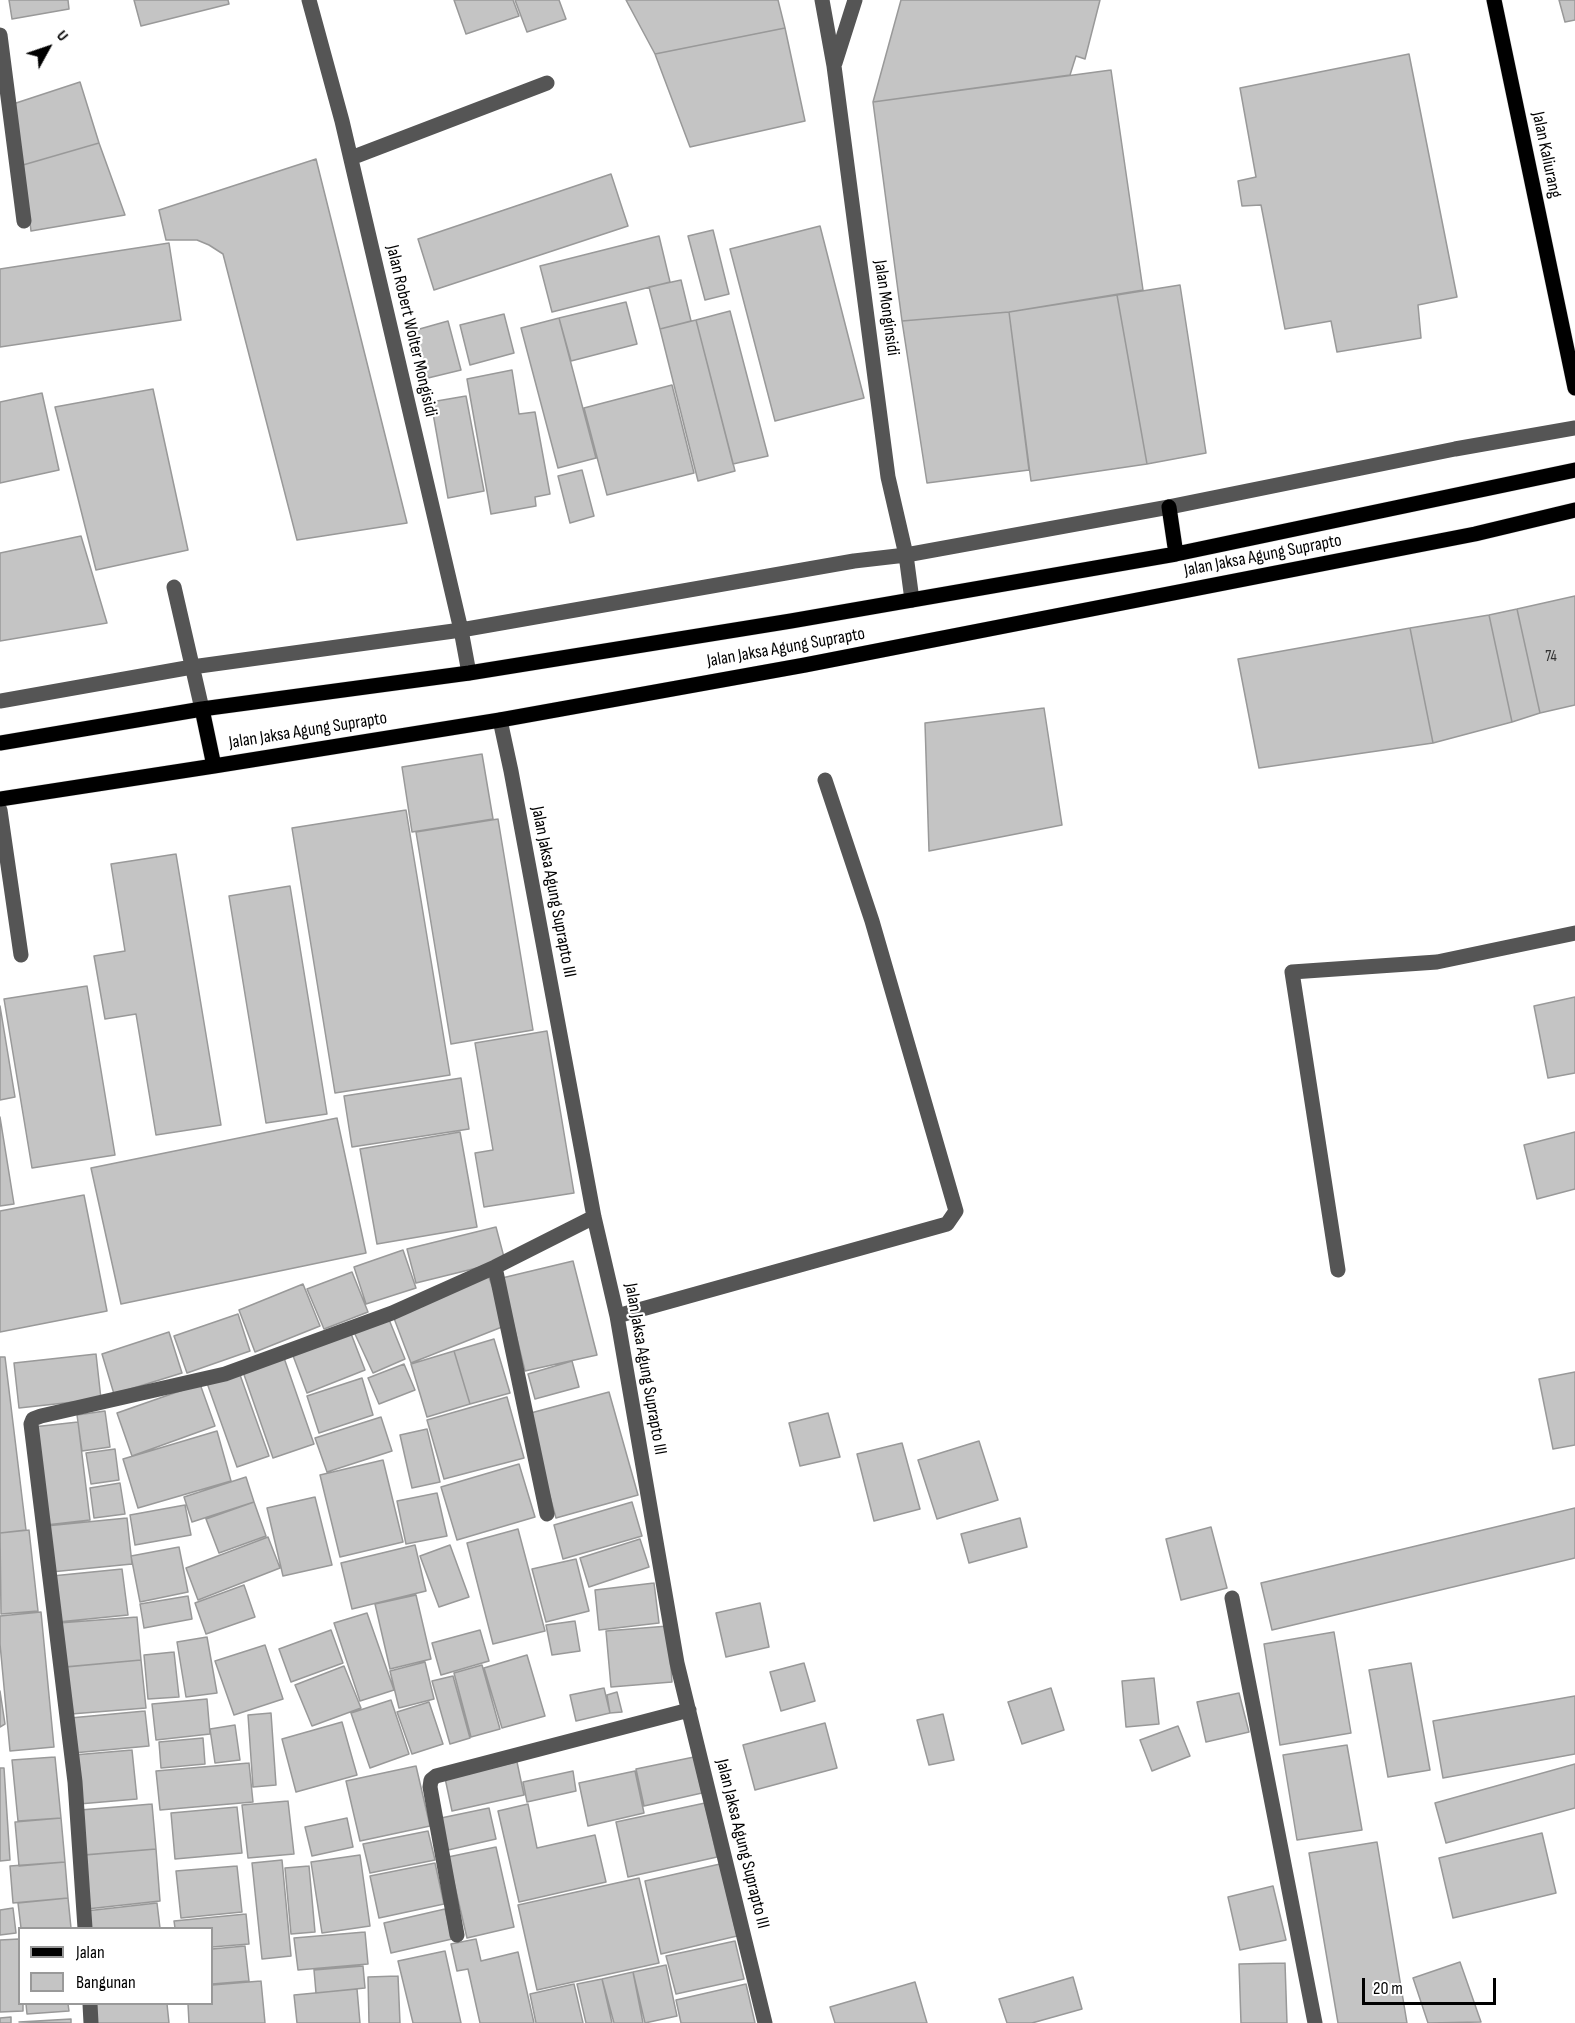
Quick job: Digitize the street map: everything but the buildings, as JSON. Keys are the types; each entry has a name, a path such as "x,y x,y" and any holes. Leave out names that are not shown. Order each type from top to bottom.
{"main road":[{"name":"Jalan Kaliurang","path":"1494,0 1575,388"},
{"name":"Jalan Jaksa Agung Suprapto","path":"0,743 202,709 469,673 791,621 1176,554 1575,470"},
{"path":"1169,507 1176,554"},
{"name":"Jalan Jaksa Agung Suprapto","path":"0,799 500,720 828,661 1475,534 1575,510"},
{"path":"202,709 214,766"}],"street":[{"name":"Jalan Robert Wolter Mongisidi","path":"309,0 351,158 461,630 469,673"},
{"name":"Jalan Monginsidi","path":"822,0 834,66 888,477 906,555 912,600"},
{"name":"Jalan Monginsidi","path":"834,66 855,0"},
{"path":"0,35 24,221"},
{"path":"351,158 547,84"},
{"path":"0,701 192,668 461,630 843,563 906,555 1169,507 1455,449 1575,428"},
{"path":"174,587 202,709"},
{"name":"Jalan Jaksa Agung Suprapto III","path":"500,720 594,1217 617,1316 677,1663 765,2023"},
{"path":"617,1316 947,1224 956,1211 872,921 825,780"},
{"path":"0,810 21,955"},
{"path":"1338,1270 1292,972 1437,962 1575,933"},
{"path":"85,1927 75,1782 31,1424 33,1419 225,1374 392,1313 495,1267 594,1217"},
{"path":"495,1267 547,1514"},
{"path":"1232,1598 1316,2023"},
{"path":"457,1935 430,1787 431,1780 436,1776 689,1710"},
{"path":"90,2005 92,2023"}]}
